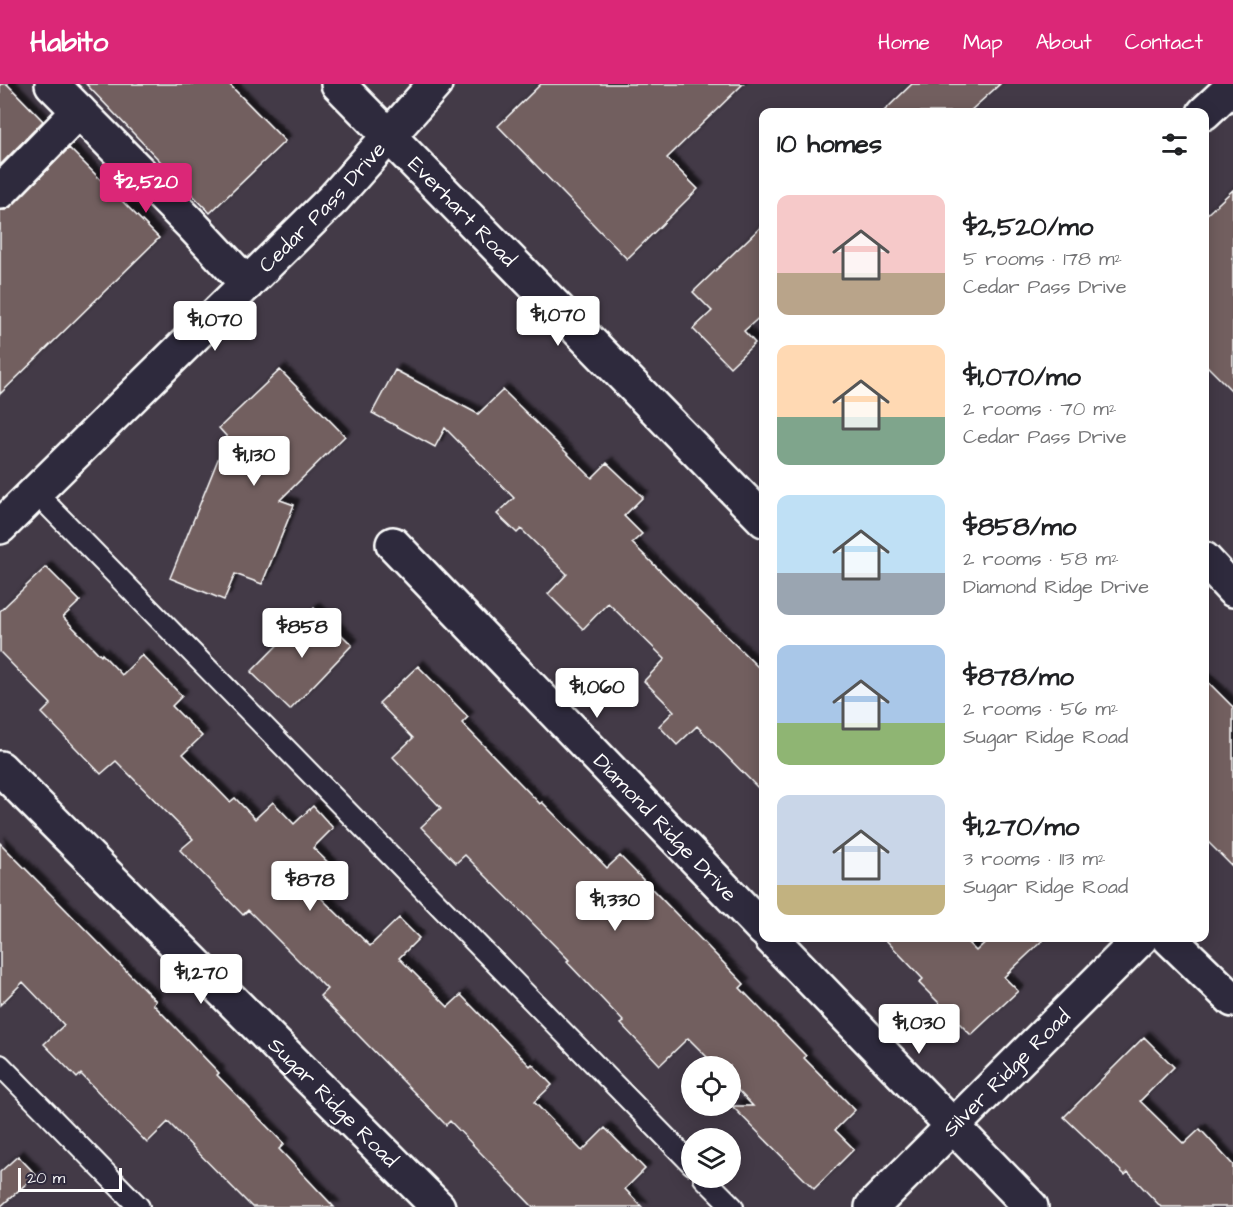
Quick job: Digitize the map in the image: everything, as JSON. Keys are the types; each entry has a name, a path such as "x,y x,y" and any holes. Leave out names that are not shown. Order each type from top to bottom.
{"street":[{"path":"52,84 247,284"},
{"name":"Everhart Road","path":"338,84 759,515"},
{"name":"Cedar Pass Drive","path":"0,527 334,198 435,84"},
{"path":"1209,108 1233,86"},
{"path":"0,192 79,111"},
{"name":"Diamond Ridge Drive","path":"393,544 759,925"},
{"path":"1209,564 1233,590"},
{"name":"Sugar Ridge Road","path":"0,768 438,1207"},
{"path":"775,942 1031,1207"},
{"name":"Silver Ridge Road","path":"872,1207 1137,942"},
{"path":"1173,942 1233,1000"}],"lane":[{"path":"35,492 681,1153"},
{"path":"0,1065 139,1207"},
{"path":"714,1188 733,1207"}],"building":[{"path":"0,84 7,84 43,121 0,165"},
{"path":"86,84 229,84 285,141 210,213"},
{"path":"541,84 743,84 667,158 698,189 627,259 498,126"},
{"path":"912,84 1000,84 973,108 887,108"},
{"path":"69,148 159,238 0,394 0,210 6,210 13,205"},
{"path":"1233,190 1233,392 1209,368 1209,212"},
{"path":"759,229 759,318 744,331 755,343 730,367 693,329 712,311 693,292"},
{"path":"280,370 345,436 280,500 294,505 262,584 235,574 224,600 170,578 227,437 219,428"},
{"path":"395,370 478,414 503,390 592,478 607,463 643,497 624,516 642,534 632,543 759,668 759,789 697,726 677,745 659,726 674,711 644,681 665,659 608,603 583,629 548,594 567,574 521,529 517,533 497,514 514,498 445,428 435,447 372,413"},
{"path":"46,567 80,601 63,617 101,656 102,654 122,675 142,655 182,696 172,706 202,736 183,754 230,802 235,798 255,819 273,802 294,824 313,806 333,828 313,848 341,875 320,897 370,946 399,918 419,938 399,958 448,1007 461,995 530,1066 532,1064 552,1085 534,1102 582,1151 605,1128 645,1169 625,1189 642,1207 533,1207 450,1121 446,1125 320,996 327,989 248,910 243,915 180,850 193,839 116,761 101,774 42,713 51,704 0,652 0,611"},
{"path":"314,608 352,645 290,710 251,672"},
{"path":"418,666 468,717 462,723 540,804 542,802 607,868 620,856 744,984 740,988 855,1110 835,1130 854,1149 814,1189 741,1115 741,1106 753,1106 741,1093 741,1056 706,1056 688,1038 660,1065 621,1024 624,1022 567,962 569,960 465,855 456,863 421,827 441,808 393,757 413,738 379,703"},
{"path":"1209,683 1233,707 1233,867 1209,843"},
{"path":"0,843 156,1001 153,1004 284,1144 279,1149 334,1207 252,1207 168,1122 147,1143 81,1074 77,1078 44,1044 64,1025 23,982 0,1005"},
{"path":"888,942 967,942 976,951 986,942 1041,942 1004,977 1018,991 971,1035 919,983 923,979"},
{"path":"1144,1037 1174,1067 1140,1101 1184,1144 1200,1129 1233,1165 1233,1207 1161,1207 1128,1172 1125,1175 1064,1117"},
{"path":"18,1156 36,1175 0,1207 0,1172"}]}
